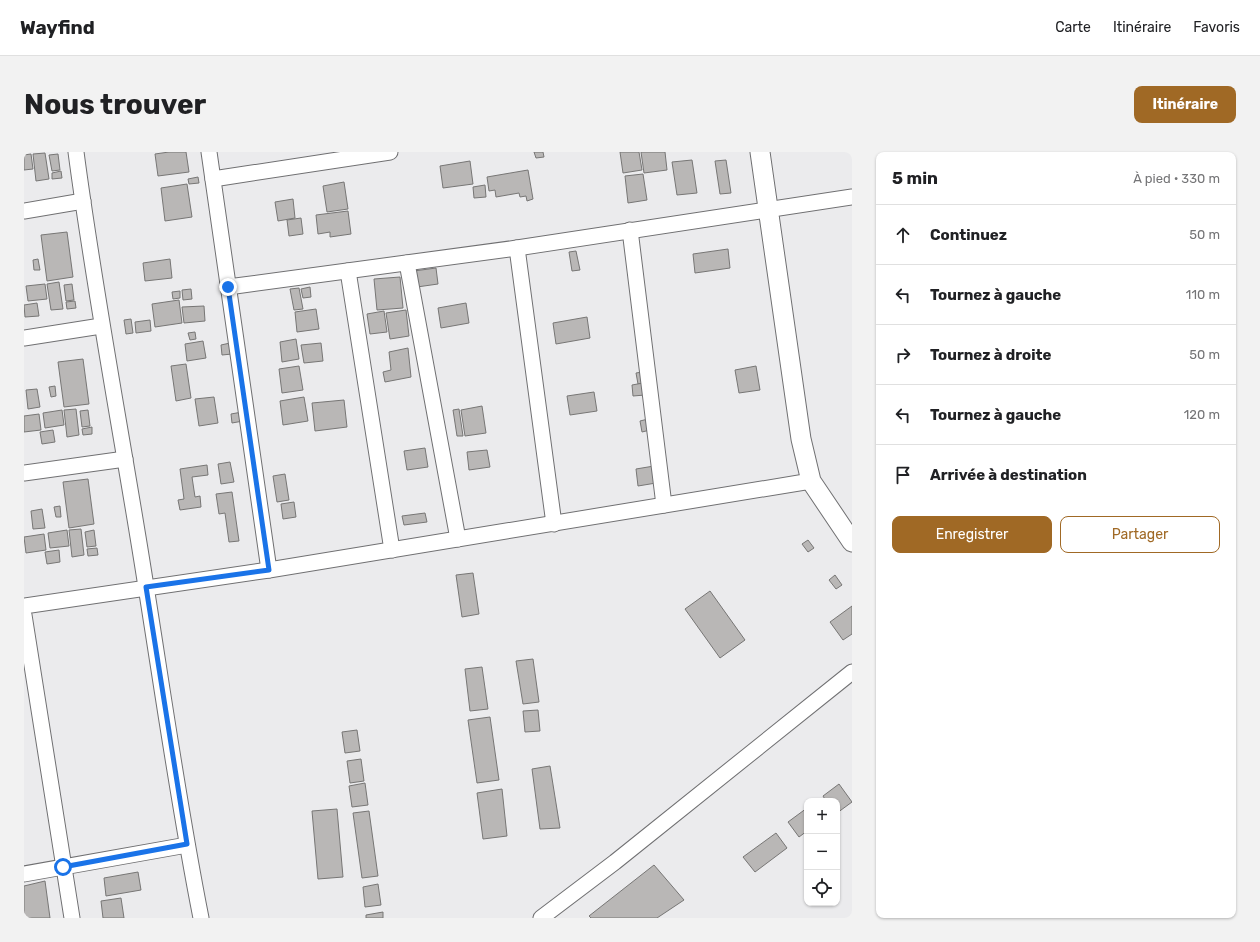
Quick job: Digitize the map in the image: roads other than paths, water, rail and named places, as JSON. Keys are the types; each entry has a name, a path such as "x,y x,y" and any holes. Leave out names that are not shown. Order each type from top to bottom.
{"street":[{"path":"76,152 101,326 125,459 187,844 201,918"},
{"path":"209,152 269,570"},
{"path":"213,178 390,152"},
{"path":"760,152 801,439 811,481 852,542"},
{"path":"228,287 517,248 852,198"},
{"path":"24,211 83,202"},
{"path":"630,230 664,505"},
{"path":"517,248 554,524"},
{"path":"407,262 458,539"},
{"path":"348,270 392,550"},
{"path":"24,338 101,326"},
{"path":"24,473 125,459"},
{"path":"24,606 269,570 811,481"},
{"path":"24,615 72,918"},
{"path":"541,918 615,862 852,672"},
{"path":"24,874 187,844"}]}
